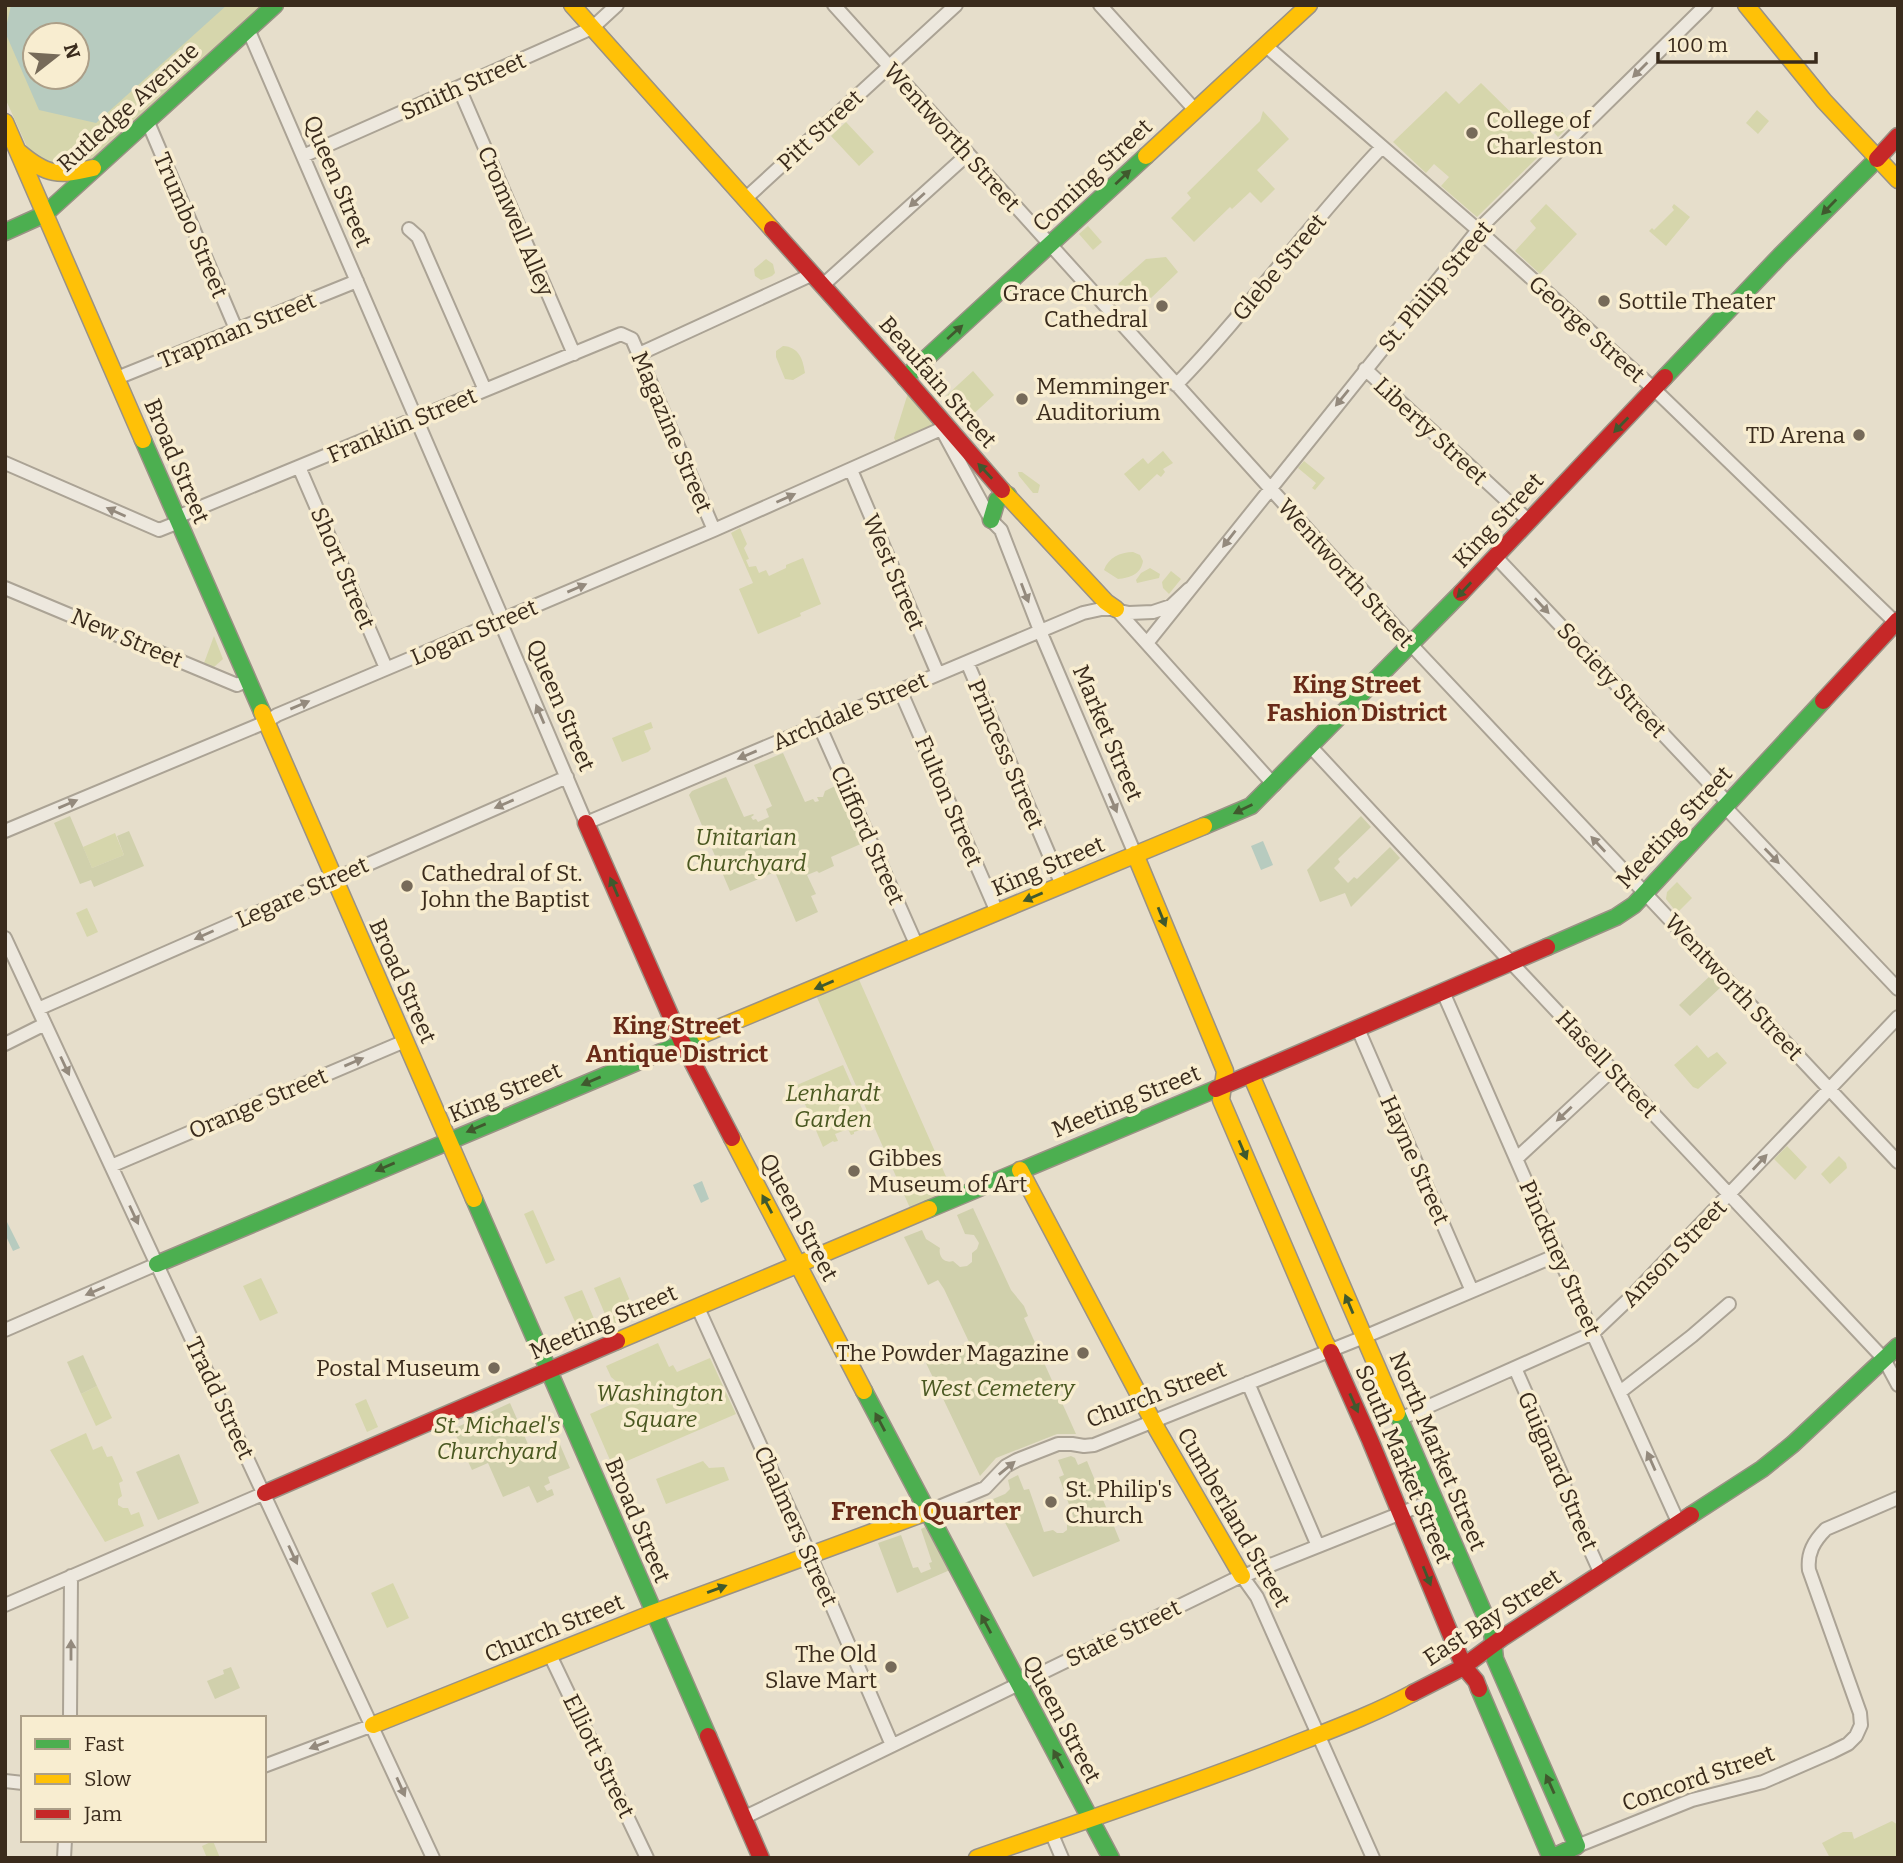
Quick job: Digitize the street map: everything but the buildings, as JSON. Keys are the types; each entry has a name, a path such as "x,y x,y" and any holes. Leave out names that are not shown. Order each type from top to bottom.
{"street":[{"name":"Rutledge Avenue","path":"5,232 45,214 275,5"},
{"name":"Beaufain Street","path":"572,5 905,378 977,463 1106,602 1116,609 1274,785"},
{"name":"Smith Street","path":"303,156 592,28 617,5"},
{"name":"Wentworth Street","path":"834,5 1411,645 1898,1162"},
{"name":"Pitt Street","path":"745,199 957,5"},
{"path":"1100,5 1195,110"},
{"name":"Coming Street","path":"905,378 1309,5"},
{"name":"St. Philip Street","path":"1146,643 1478,230 1706,5"},
{"path":"1746,5 1824,101 1898,180"},
{"name":"Queen Street","path":"248,29 417,418 586,823 682,1042 1111,1858"},
{"name":"George Street","path":"1265,46 1478,230 1654,389 1897,623"},
{"name":"Cromwell Alley","path":"459,88 574,354"},
{"name":"Trumbo Street","path":"147,120 236,330"},
{"name":"Broad Street","path":"5,122 761,1858"},
{"name":"King Street","path":"5,1330 448,1140 1247,808 1259,800 1411,645 1780,256 1898,136"},
{"name":"Glebe Street","path":"1176,385 1235,321 1382,147"},
{"path":"18,150 26,158 54,173 62,174 96,167"},
{"path":"639,354 818,280 968,154"},
{"path":"409,229 418,237 485,390"},
{"name":"Trapman Street","path":"117,378 357,281"},
{"name":"Franklin Street","path":"5,463 159,530 299,467 621,334 627,335"},
{"name":"Magazine Street","path":"627,335 639,354 714,530"},
{"name":"Liberty Street","path":"1365,369 1529,521"},
{"name":"Market Street","path":"929,406 991,520 1001,530 1040,631 1224,1071 1223,1086"},
{"name":"Logan Street","path":"5,831 714,530 941,429"},
{"name":"Short Street","path":"299,467 386,668"},
{"name":"West Street","path":"851,470 938,674"},
{"path":"991,520 995,501 1008,495"},
{"name":"Society Street","path":"1495,556 1898,989"},
{"name":"New Street","path":"5,588 237,685 247,680"},
{"name":"St. Philip Street","path":"1116,609 1129,613 1153,612 1171,606 1189,589"},
{"name":"Archdale Street","path":"586,823 1090,610 1116,609"},
{"name":"Meeting Street","path":"5,1605 549,1369 1358,1029 1616,917 1645,894 1897,623"},
{"name":"Princess Street","path":"967,662 1062,885"},
{"name":"Fulton Street","path":"900,690 997,912"},
{"name":"Clifford Street","path":"819,725 917,946"},
{"name":"Hasell Street","path":"1311,747 1884,1359 1898,1385"},
{"name":"Legare Street","path":"38,1009 567,777"},
{"name":"Tradd Street","path":"5,938 433,1858"},
{"name":"Pinckney Street","path":"1443,992 1678,1524"},
{"name":"Anson Street","path":"1400,1419 1593,1333 1616,1313 1730,1195 1898,1017"},
{"path":"5,1044 45,1024"},
{"name":"Hayne Street","path":"1358,1029 1472,1291"},
{"name":"Orange Street","path":"111,1166 404,1041"},
{"path":"1516,1159 1612,1070"},
{"name":"North Market Street","path":"1251,1074 1492,1632 1495,1659 1577,1846"},
{"name":"South Market Street","path":"1223,1086 1221,1100 1401,1513 1464,1667 1476,1681 1551,1858"},
{"name":"Cumberland Street","path":"1020,1170 1153,1422 1228,1556 1257,1598 1373,1858"},
{"name":"Church Street","path":"266,1765 653,1613 927,1512 985,1488 1006,1466 1017,1460 1058,1444 1094,1445 1364,1337 1558,1255"},
{"path":"1620,1392 1728,1304"},
{"name":"Chalmers Street","path":"698,1308 810,1555 892,1745"},
{"name":"East Bay Street","path":"986,1856 1197,1783 1395,1703 1464,1667 1493,1645 1770,1463 1898,1346"},
{"name":"Guignard Street","path":"1514,1368 1564,1480 1565,1494 1601,1574"},
{"path":"1248,1383 1318,1546"},
{"name":"Concord Street","path":"1551,1858 1692,1800 1763,1782 1832,1752 1848,1744 1856,1736 1861,1725 1860,1713 1808,1563 1817,1538 1832,1525 1898,1497"},
{"name":"State Street","path":"743,1818 1242,1576 1434,1500"},
{"path":"71,1576 71,1716"},
{"name":"Elliott Street","path":"550,1654 647,1858"},
{"path":"1051,1832 1062,1858"}],"green space":[{"path":"5,5 264,5 85,165 79,168 46,164 28,149 5,98"},
{"path":"1481,83 1547,148 1477,217 1441,186 1449,177 1434,164 1426,173 1393,142 1446,91 1459,104"},
{"path":"1757,110 1769,121 1758,134 1746,123"},
{"path":"1263,111 1289,139 1257,170 1275,189 1261,203 1250,192 1232,209 1230,207 1194,242 1171,218 1191,198 1187,193 1260,121"},
{"path":"1562,112 1569,120 1573,120 1558,137 1548,126"},
{"path":"846,122 874,152 859,166 831,136"},
{"path":"1546,204 1577,234 1540,274 1515,251 1536,228 1530,221"},
{"path":"1674,204 1690,217 1666,246 1649,231 1652,228 1654,230 1674,210"},
{"path":"1088,226 1102,242 1093,250 1079,234"},
{"path":"1166,257 1178,272 1150,299 1138,286 1128,295 1118,284 1146,259"},
{"path":"766,259 773,264 775,273 761,280 755,276 754,269"},
{"path":"783,346 796,351 803,363 805,373 793,380 785,379 776,357 776,351"},
{"path":"973,371 994,395 967,420 946,396"},
{"path":"908,393 933,425 896,442 894,438"},
{"path":"1163,451 1173,463 1163,469 1165,472 1161,477 1157,474 1139,491 1124,474 1143,458 1148,464"},
{"path":"1304,461 1325,478 1315,490 1312,488 1316,483 1298,468"},
{"path":"1018,472 1040,485 1038,493 1033,493"},
{"path":"740,528 747,544 744,548 749,567 756,566 759,573 766,570 769,576 803,558 821,604 800,613 801,616 758,634 739,589 753,583 731,533"},
{"path":"1133,552 1140,555 1143,561 1134,574 1118,579 1104,570 1115,556"},
{"path":"1150,568 1160,574 1159,578 1137,583 1141,573"},
{"path":"1171,571 1181,579 1169,594 1163,588 1162,582"},
{"path":"214,636 223,659 214,667 204,663"},
{"path":"651,722 653,728 644,731 651,749 622,762 612,738"},
{"name":"Unitarian Churchyard","path":"783,753 805,802 813,799 815,802 819,801 817,797 823,797 825,791 837,785 863,843 831,857 834,866 807,875 816,894 811,896 818,912 796,922 775,872 730,891 689,795 692,791 726,777 744,817 753,814 751,817 758,822 769,817 766,809 772,806 754,765"},
{"path":"70,816 92,868 124,855 117,836 129,831 144,866 94,887 91,880 80,884 54,823"},
{"path":"1361,816 1371,827 1338,859 1340,862 1334,868 1348,883 1354,877 1357,879 1390,847 1400,858 1351,907 1345,893 1320,902 1307,870"},
{"path":"115,833 124,855 92,868 83,847"},
{"path":"473,868 477,878 458,885 454,875"},
{"path":"1677,882 1692,898 1677,913 1666,899 1667,892"},
{"path":"87,908 98,932 87,937 76,913"},
{"path":"857,975 952,1190 910,1208 815,993"},
{"path":"1710,976 1721,987 1690,1016 1679,1005"},
{"path":"1697,1045 1708,1058 1717,1052 1727,1063 1698,1089 1693,1087 1674,1065"},
{"name":"Lenhardt Garden","path":"843,1065 870,1127 851,1135 848,1129 835,1134 838,1141 823,1147 797,1085"},
{"path":"1787,1146 1807,1167 1795,1180 1774,1159"},
{"path":"1839,1156 1847,1168 1830,1184 1821,1174"},
{"name":"West Cemetery","path":"973,1208 1011,1290 1024,1306 1028,1316 1024,1318 1076,1434 1057,1434 996,1458 980,1476 926,1363 969,1342 944,1289 938,1280 928,1285 904,1237 922,1230 926,1239 940,1248 942,1259 953,1261 960,1267 967,1266 972,1262 972,1253 979,1243 974,1235 965,1234 957,1215"},
{"path":"533,1210 555,1260 546,1264 524,1214"},
{"path":"620,1277 636,1315 610,1326 594,1288"},
{"path":"261,1278 278,1313 260,1321 243,1286"},
{"path":"582,1290 600,1333 583,1340 564,1297"},
{"name":"Washington Square","path":"658,1343 669,1367 673,1365 677,1372 710,1358 736,1414 613,1467 590,1414 621,1400 616,1389 617,1382 611,1377 606,1366"},
{"path":"83,1355 97,1386 81,1394 67,1362"},
{"path":"97,1386 112,1418 96,1426 81,1394"},
{"path":"366,1399 378,1427 367,1432 355,1404"},
{"name":"St. Michael's Churchyard","path":"510,1403 531,1451 538,1448 541,1452 554,1447 552,1442 558,1440 570,1468 548,1477 550,1483 544,1486 547,1491 552,1489 554,1495 537,1503 529,1486 503,1497 488,1463 472,1470 453,1429"},
{"path":"86,1433 93,1450 102,1446 107,1457 112,1456 123,1481 119,1483 122,1496 118,1499 118,1505 128,1508 131,1515 139,1512 144,1526 105,1542 50,1450"},
{"path":"179,1454 199,1503 158,1520 136,1472"},
{"path":"1071,1456 1078,1465 1087,1461 1120,1541 1033,1577 993,1499 1005,1494 1010,1489 1008,1480 1018,1475 1024,1490 1029,1489 1044,1532 1053,1530 1063,1533 1067,1530 1067,1524 1075,1521 1059,1477 1064,1475 1058,1460"},
{"path":"703,1461 709,1468 724,1467 729,1480 666,1504 656,1479"},
{"path":"925,1527 950,1570 897,1593 878,1543 901,1535 913,1568 918,1567 921,1573 931,1569 929,1563 932,1562 921,1529"},
{"path":"393,1583 409,1618 387,1628 371,1593"},
{"path":"231,1667 240,1688 215,1699 207,1681 224,1674 223,1670"},
{"path":"1892,1821 1898,1825 1898,1858 1830,1858 1822,1843 1843,1832 1852,1832 1854,1839"},
{"path":"213,1842 220,1858 207,1858 202,1846"}],"shaded area":[{"path":"11,5 227,5 96,123 39,110 31,91 91,91 91,21 21,21 21,69 5,32"},
{"path":"1263,841 1273,865 1261,870 1251,846"},
{"path":"702,1181 709,1199 701,1203 693,1185"},
{"path":"5,1218 20,1248 13,1251 5,1234"}],"traffic: fast":[{"path":"5,232 45,214 275,5"},
{"path":"905,378 1146,156"},
{"path":"1665,377 1877,159"},
{"path":"143,440 262,712"},
{"path":"991,520 997,500 1008,495"},
{"path":"1204,826 1251,806 1461,593"},
{"path":"1547,947 1616,917 1634,905 1823,701"},
{"path":"157,1264 704,1034"},
{"path":"929,1209 1216,1089"},
{"path":"474,1199 708,1736"},
{"path":"1691,1515 1762,1469 1793,1444 1898,1346"},
{"path":"864,1391 1111,1858"},
{"path":"1397,1413 1492,1632 1495,1659 1577,1846 1551,1858"},
{"path":"1479,1689 1551,1858"}],"traffic: slow":[{"path":"572,5 772,229"},
{"path":"1146,156 1309,5"},
{"path":"1746,5 1824,101 1898,180"},
{"path":"5,122 143,440"},
{"path":"19,152 38,166 54,172 93,168"},
{"path":"1002,490 1106,602 1116,609"},
{"path":"262,712 474,1199"},
{"path":"704,1034 1204,826"},
{"path":"1135,854 1225,1071 1221,1100 1331,1352"},
{"path":"1251,1075 1397,1413"},
{"path":"732,1138 864,1391"},
{"path":"1020,1170 1158,1431 1242,1576"},
{"path":"617,1341 929,1209"},
{"path":"373,1725 653,1613 927,1512"},
{"path":"977,1858 1247,1763 1350,1722 1413,1693"}],"traffic: jam":[{"path":"1877,159 1898,136"},
{"path":"772,229 1002,490"},
{"path":"1461,593 1665,377"},
{"path":"1823,701 1898,620"},
{"path":"586,823 682,1042 732,1138"},
{"path":"1216,1089 1547,947"},
{"path":"265,1493 617,1341"},
{"path":"1331,1352 1464,1667 1479,1689"},
{"path":"1413,1693 1460,1669 1502,1638 1691,1515"},
{"path":"708,1736 761,1858"}],"place":[{"name":"College of Charleston","path":"1472,133"},
{"name":"Sottile Theater","path":"1604,301"},
{"name":"Grace Church Cathedral","path":"1162,306"},
{"name":"Memminger Auditorium","path":"1022,399"},
{"name":"TD Arena","path":"1859,435"},
{"name":"Cathedral of St. John the Baptist","path":"407,886"},
{"name":"Gibbes Museum of Art","path":"854,1171"},
{"name":"The Powder Magazine","path":"1083,1353"},
{"name":"Postal Museum","path":"494,1368"},
{"name":"St. Philip's Church","path":"1051,1502"},
{"name":"The Old Slave Mart","path":"891,1667"}],"district":[{"name":"King Street Fashion District","path":"1357,699"},
{"name":"King Street Antique District","path":"677,1040"},
{"name":"French Quarter","path":"926,1511"}]}
